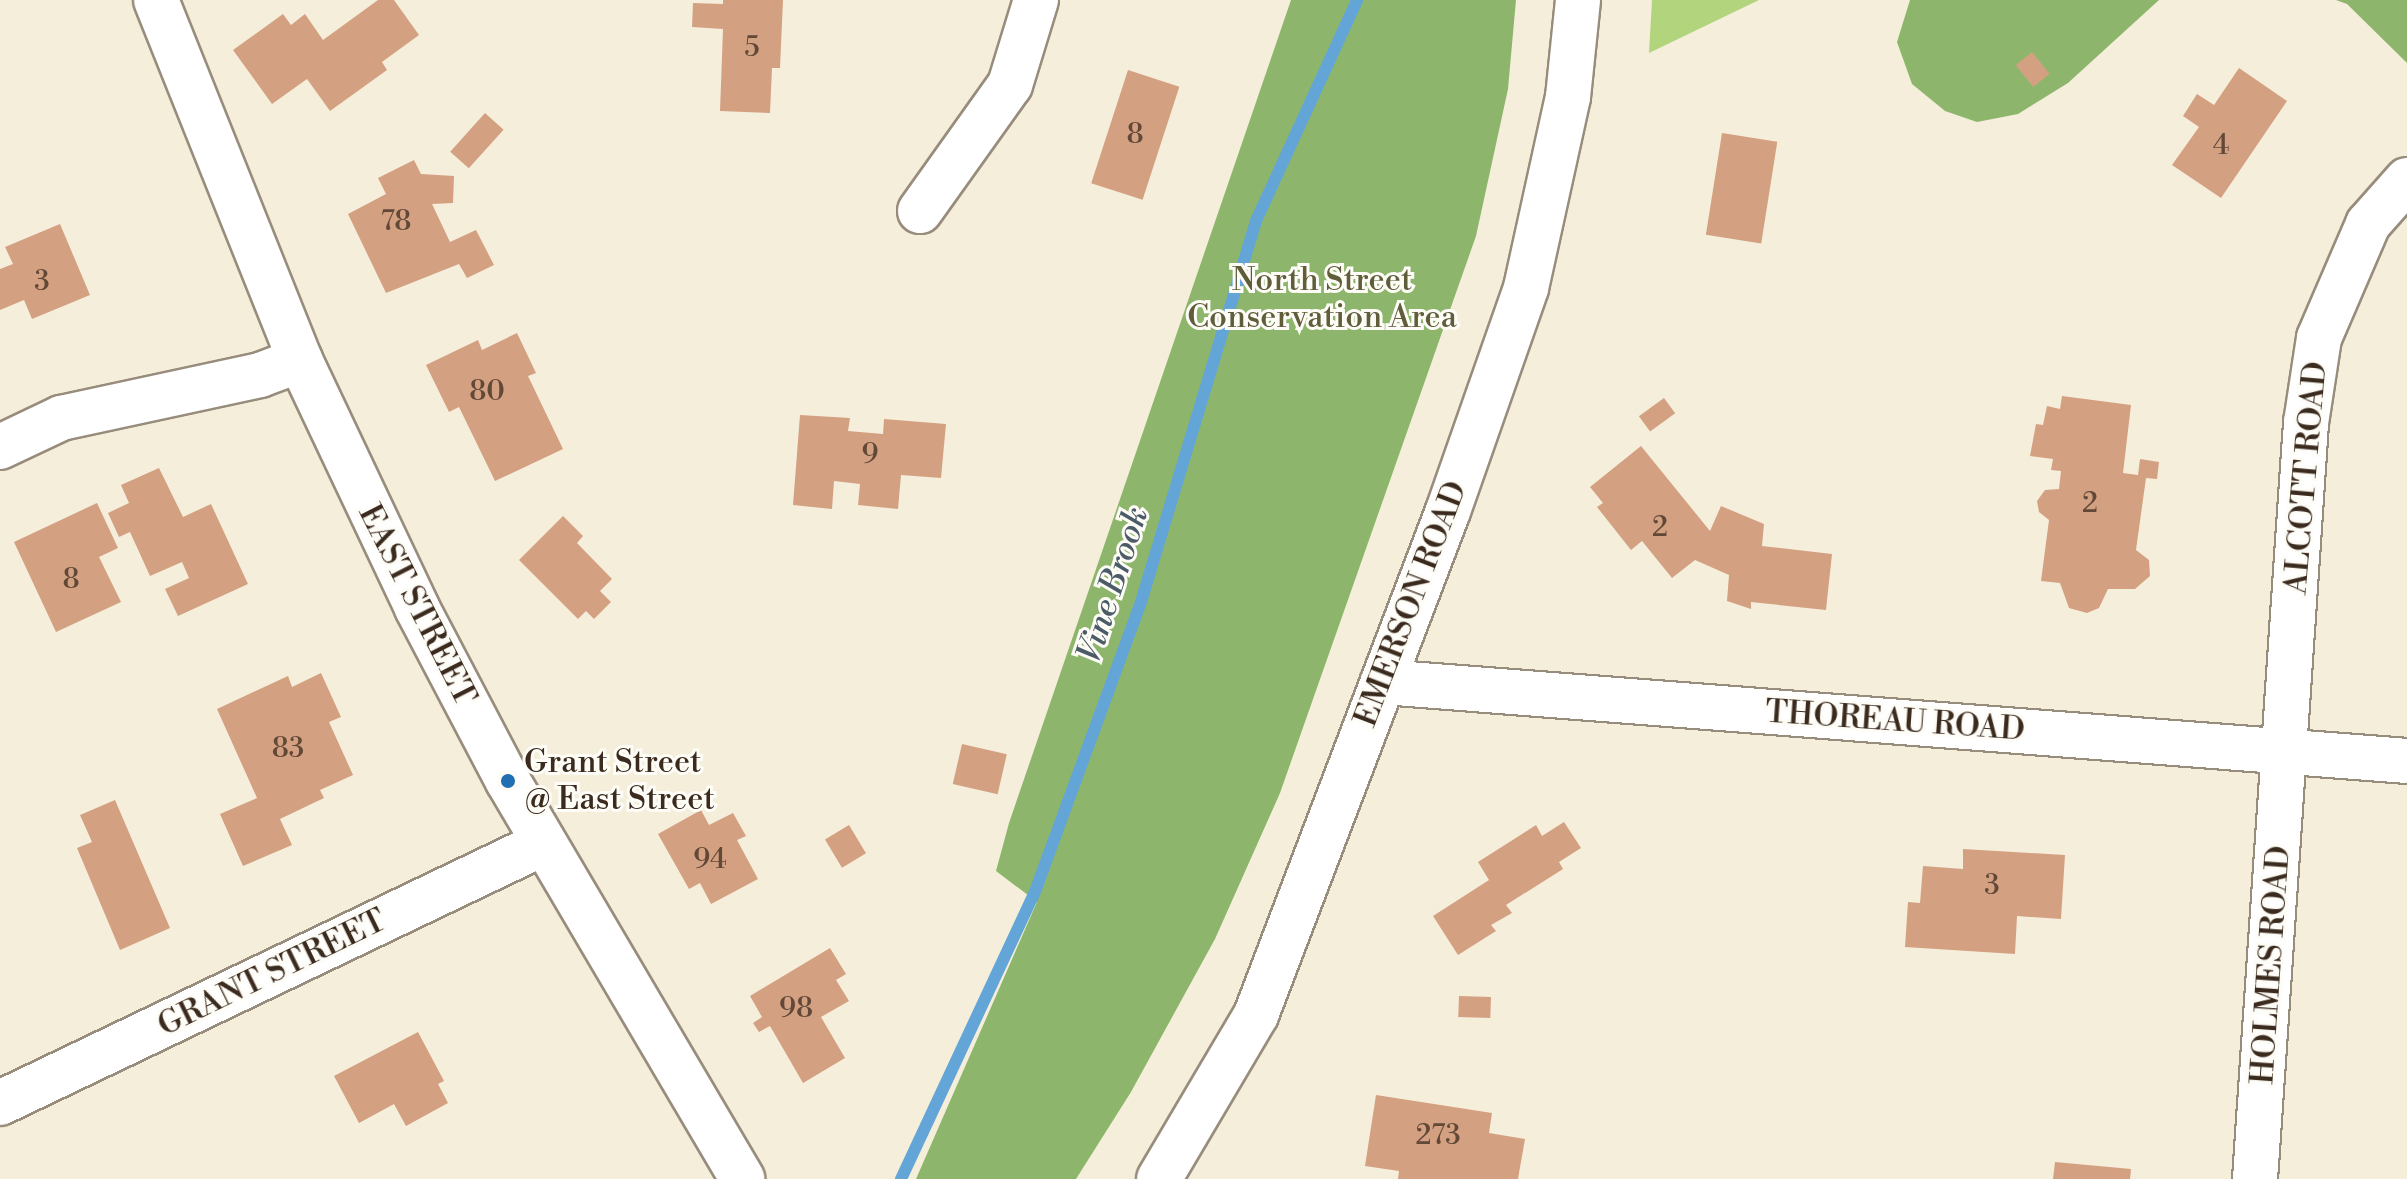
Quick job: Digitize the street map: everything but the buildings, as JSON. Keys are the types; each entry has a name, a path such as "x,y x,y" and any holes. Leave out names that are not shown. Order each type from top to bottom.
{"street":[{"name":"EAST STREET","path":"156,0 300,360 417,608 544,843 742,1179"},
{"path":"920,211 1010,85 1036,0"},
{"name":"EMERSON ROAD","path":"1159,1179 1256,1015 1383,682 1526,288 1568,97 1578,0"},
{"name":"ALCOTT ROAD","path":"2285,752 2306,423 2319,338 2368,224 2407,180"},
{"path":"0,447 61,418 260,375 300,360"},
{"name":"THOREAU ROAD","path":"1383,682 2407,761"},
{"name":"HOLMES ROAD","path":"2255,1179 2285,752"},
{"name":"GRANT STREET","path":"0,1103 544,843"}],"green space":[{"name":"North Street Conservation Area","path":"1291,0 1516,0 1508,89 1476,236 1280,793 1215,939 1131,1092 1076,1179 916,1179 1037,902 996,871 1009,823"},
{"path":"1652,0 1759,0 1649,53"},
{"path":"1910,0 2159,0 2068,83 2018,114 1977,122 1945,111 1912,84 1897,42"},
{"path":"2336,0 2407,0 2407,63 2347,4"}],"waterway":[{"name":"Vine Brook","path":"901,1179 1036,889 1141,602 1256,221 1357,0"}],"place":[{"name":"Grant Street @ East Street","path":"508,781"}]}
